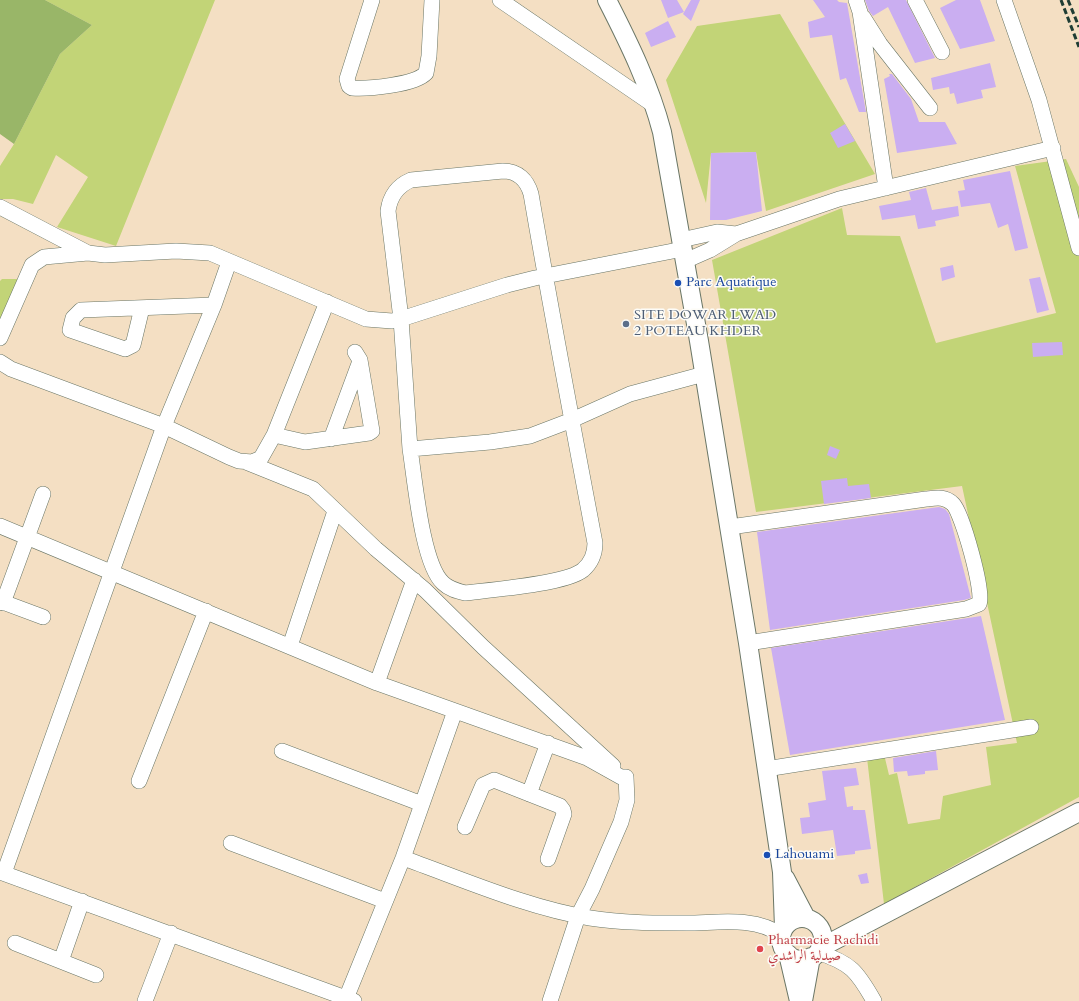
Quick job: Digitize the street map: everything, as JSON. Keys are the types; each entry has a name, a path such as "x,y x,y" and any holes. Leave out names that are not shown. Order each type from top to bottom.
{"main road":[{"path":"607,0 628,41 655,106 683,250 730,527 782,872 783,931 781,943 788,954 799,1001"},
{"path":"788,954 795,959 816,953 858,929 1079,812"},
{"path":"782,872 806,918 812,921 821,930 822,938 816,953 803,1001"},
{"path":"783,931 794,920 806,918"},
{"path":"821,930 842,931 858,929"}],"street":[{"path":"372,0 346,80 352,88 406,82 419,79 426,74 429,56 432,0"},
{"path":"500,0 655,106"},
{"path":"850,0 858,6 880,44 930,108"},
{"path":"915,0 942,52"},
{"path":"1004,0 1032,77 1053,148 1079,248"},
{"path":"858,6 886,188"},
{"path":"0,338 32,265 44,257 88,253 106,255 197,252 210,253 366,318 392,321 507,285 545,276 683,250 710,250 736,234 832,201 1053,148"},
{"path":"503,171 519,175 529,189 545,276 595,551 593,558 583,570 563,579 465,593 453,590 443,583 430,562 410,449 401,319 389,204 394,192 399,187 411,180 503,171"},
{"path":"0,207 88,253"},
{"path":"683,250 717,232 736,234"},
{"path":"229,262 214,305 164,426 2,872 171,933 348,1000 385,901 403,858 455,711"},
{"path":"246,462 252,462 261,458 274,435 327,302"},
{"path":"142,308 133,345 129,348 118,347 70,330 73,318 81,310 214,305"},
{"path":"274,435 305,442 331,439 369,433 372,431 358,356 331,439"},
{"path":"0,362 11,369 164,426 229,457 246,462 313,489 376,549 414,580 455,618 482,647 626,777 627,800 621,822 592,889 578,916 550,1001"},
{"path":"410,449 514,438 543,432 630,394 704,374"},
{"path":"43,494 2,602 43,617"},
{"path":"730,527 926,499 945,498 952,503 959,516 977,576 980,592 979,604 966,609 748,643"},
{"path":"290,646 335,511"},
{"path":"0,526 377,682 548,743 587,758 621,777 626,777"},
{"path":"377,682 414,580"},
{"path":"139,781 206,611"},
{"path":"766,769 1031,727"},
{"path":"529,794 548,743"},
{"path":"282,751 422,804"},
{"path":"465,827 482,785 494,780 560,806 563,810 564,814 548,859"},
{"path":"231,843 385,901"},
{"path":"403,858 510,896 560,912 578,916 624,922 743,923 783,931"},
{"path":"61,961 82,902"},
{"path":"145,1001 171,933"},
{"path":"15,943 96,975"},
{"path":"816,953 838,959 852,969 874,1001"}],"green space":[{"path":"0,0 45,0 92,25 60,54 14,144 0,134"},
{"path":"45,0 215,0 116,246 57,227 88,177 56,155 33,204 13,199 0,199 0,166 14,144 60,54 92,25"},
{"path":"780,14 875,174 766,211 756,152 711,153 706,203 666,80 697,26"},
{"path":"1066,159 1079,187 1079,797 884,904 867,758 883,750 889,775 897,773 908,824 940,819 943,796 991,785 986,747 1017,743 962,486 756,512 712,260 842,208 847,235 900,236 936,343 1056,313 1015,166"},
{"path":"2,279 26,279 0,331 0,281"}],"building":[{"path":"661,0 677,0 684,12 668,18"},
{"path":"691,0 700,0 691,21 683,14"},
{"path":"813,0 837,0 839,2 847,3 866,112 859,112 846,78 840,80 832,35 810,38 808,22 825,17"},
{"path":"865,0 906,0 935,58 915,63 888,7 873,16 869,11"},
{"path":"956,0 980,0 995,41 960,49 940,8"},
{"path":"668,21 676,37 651,47 645,33"},
{"path":"990,63 996,87 981,90 983,98 957,104 954,93 950,94 949,87 933,90 931,78"},
{"path":"889,74 892,74 911,99 919,122 945,122 957,144 897,153 884,79 890,76"},
{"path":"845,124 855,141 838,148 830,133"},
{"path":"756,152 762,211 726,220 710,220 711,153"},
{"path":"1010,171 1028,248 1015,251 1008,224 998,228 990,203 961,207 958,191 965,190 963,180"},
{"path":"926,188 932,210 958,206 959,216 935,221 936,226 918,229 915,215 882,220 879,206 911,200 909,192"},
{"path":"953,265 955,277 942,281 940,268"},
{"path":"1040,277 1049,310 1037,313 1029,279"},
{"path":"1062,342 1063,355 1033,357 1032,343"},
{"path":"830,446 840,450 836,459 827,455"},
{"path":"847,478 848,486 869,484 871,498 824,504 821,481"},
{"path":"939,507 945,509 949,514 971,598 770,630 757,532"},
{"path":"981,616 1005,720 790,755 771,648"},
{"path":"936,751 938,770 925,771 925,774 908,776 907,771 894,772 893,758"},
{"path":"856,768 859,785 844,787 847,807 853,806 853,810 865,810 871,849 855,851 855,854 837,856 833,830 802,834 800,818 810,817 808,803 826,800 822,771"},
{"path":"867,873 869,883 861,884 858,875"}],"railway":[{"path":"1061,0 1079,47"},
{"path":"1068,0 1079,27"}],"place":[{"name":"Parc Aquatique","path":"678,283"},
{"name":"SITE DOWAR LWAD 2 POTEAU KHDER","path":"626,324"},
{"name":"Lahouami","path":"767,855"},
{"name":"Pharmacie Rachidi صيدلية الراشدي","path":"760,949"}]}
